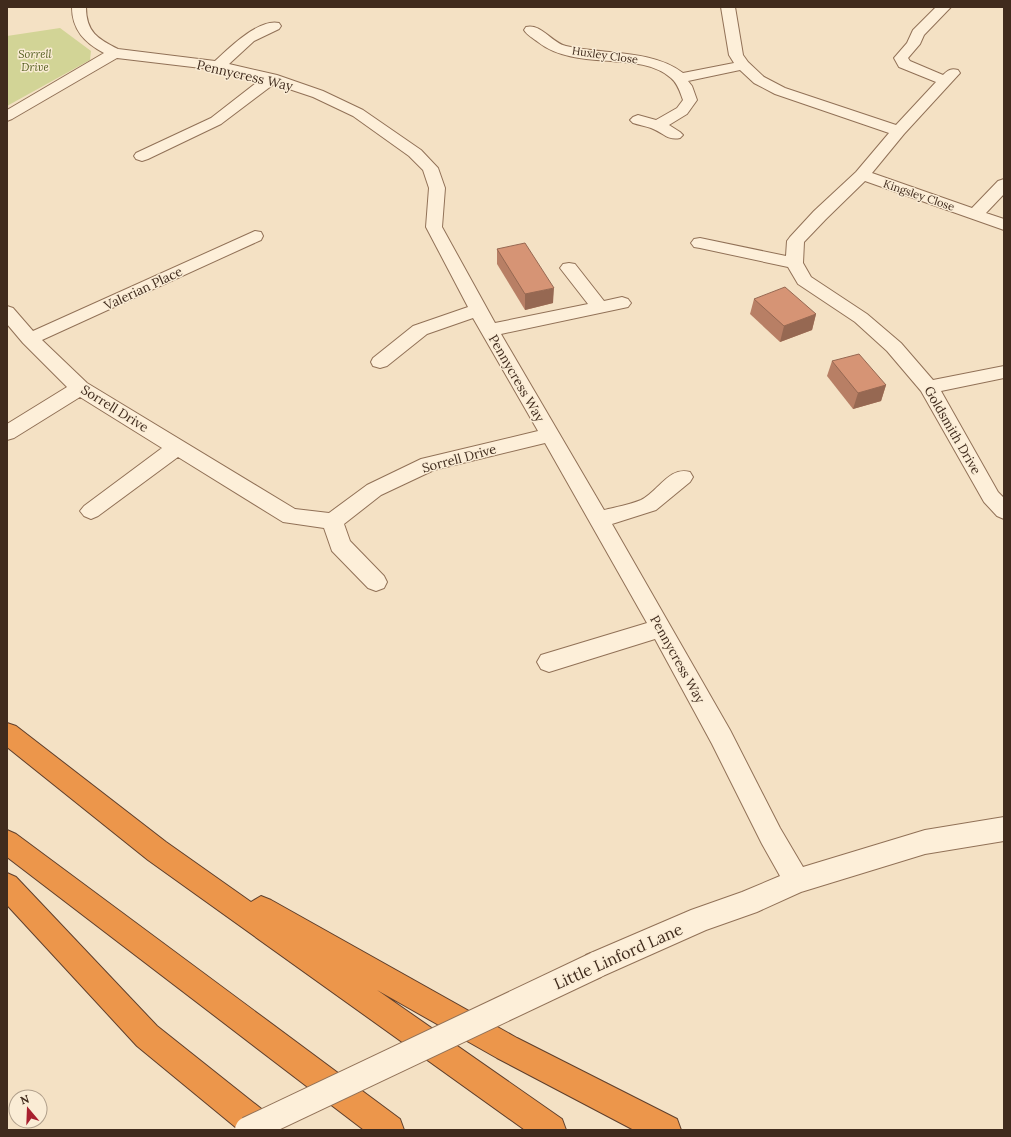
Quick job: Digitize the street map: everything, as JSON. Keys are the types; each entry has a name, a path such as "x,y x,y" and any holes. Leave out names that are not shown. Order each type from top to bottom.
{"highway":[{"path":"7,733 157,851 551,1130"},
{"path":"7,842 389,1130"},
{"path":"157,851 507,1048 666,1130"},
{"path":"7,886 147,1036 263,1130"}],"street":[{"name":"Pennycress Way","path":"80,7 79,17 86,33 99,45 115,53 218,66 272,78 318,94 358,113 416,153 430,168 437,188 434,227 478,310 661,628 721,737 771,836 797,881"},
{"path":"728,7 736,56 759,80 780,91 899,131"},
{"path":"700,243 794,263 796,241 820,215 862,175 899,131 949,77 904,64 901,58 913,44 918,32 944,7"},
{"path":"218,66 249,38 274,26"},
{"name":"Huxley Close","path":"531,30 558,48 600,57 635,58 658,64 680,78"},
{"path":"7,116 115,53"},
{"path":"658,125 682,111 690,100 688,90 680,78 743,65"},
{"path":"142,156 216,121 272,78"},
{"path":"638,120 658,125 675,135"},
{"name":"Kingsley Close","path":"862,175 1004,225"},
{"path":"976,214 1004,184"},
{"name":"Valerian Place","path":"30,339 255,236"},
{"name":"Goldsmith Drive","path":"794,263 804,280 861,318 894,347 929,387 991,497 1004,511"},
{"path":"569,268 600,308"},
{"path":"490,330 622,303"},
{"path":"380,362 420,330 478,310"},
{"name":"Sorrell Drive","path":"7,312 30,339 80,388 290,516 333,521 374,490 428,464 550,435"},
{"path":"929,387 1004,372"},
{"path":"7,433 80,388"},
{"path":"91,511 177,447"},
{"path":"598,520 650,505 683,477"},
{"path":"333,521 340,545 376,582"},
{"path":"549,662 661,628"},
{"name":"Little Linford Lane","path":"248,1130 596,965 701,919 747,903 797,881 925,842 1004,829"}],"green space":[{"name":"Sorrell Drive","path":"60,28 91,51 90,60 7,106 7,36"}],"building":[{"path":"525,243 554,288 525,294 497,249"},
{"path":"785,287 816,314 784,326 754,299"},
{"path":"859,354 886,385 858,393 832,361"}]}
